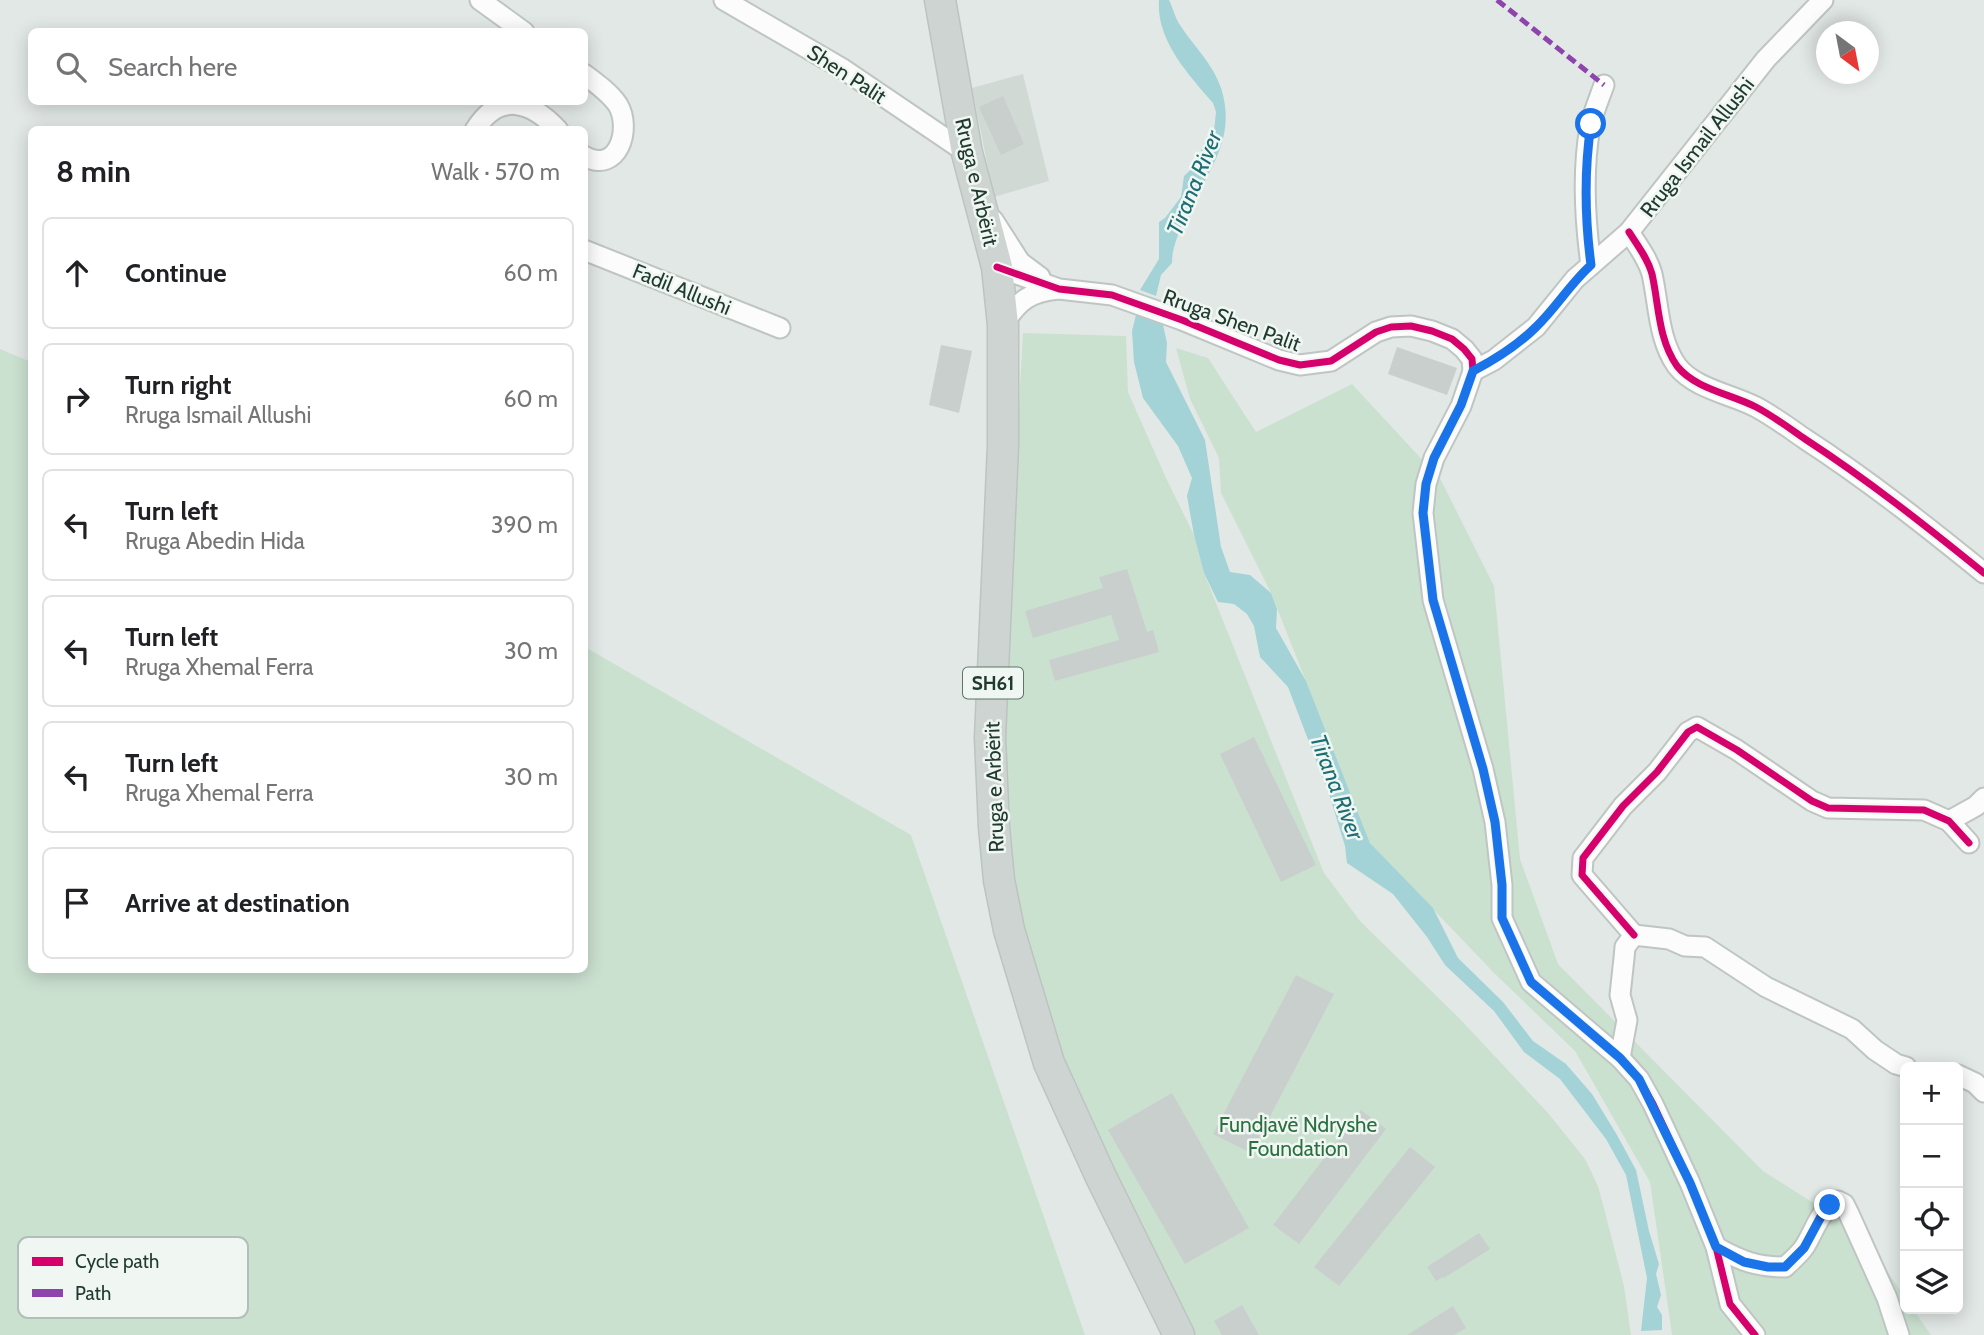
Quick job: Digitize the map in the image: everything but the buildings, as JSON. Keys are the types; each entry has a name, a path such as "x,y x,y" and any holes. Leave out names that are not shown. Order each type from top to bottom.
{"main road":[{"name":"Rruga e Arbërit","path":"940,0 967,153 997,267 1003,325 1003,446 990,738 993,827 999,880 1009,930 1049,1063 1101,1177 1179,1335"}],"street":[{"path":"480,0 518,28"},
{"name":"Shen Palit","path":"724,0 843,69 967,153"},
{"name":"Rruga Ismail Allushi","path":"1473,371 1494,360 1536,327 1575,279 1629,232 1766,59 1823,0"},
{"path":"588,78 617,103 625,127 616,153 600,161 588,157"},
{"path":"1591,265 1587,215 1587,152 1591,124 1604,85"},
{"path":"478,126 493,109 503,105"},
{"path":"519,105 544,115 554,126"},
{"path":"979,198 1020,262 1059,289"},
{"path":"1629,232 1643,253 1651,273 1668,349 1689,378 1764,411 1851,468 1984,573"},
{"name":"Fadil Allushi","path":"588,252 780,328"},
{"name":"Rruga Shen Palit","path":"997,267 1059,289 1112,295 1279,360 1300,365 1331,361 1376,332 1391,327 1411,326 1452,340 1472,359 1473,371"},
{"path":"1003,325 1017,303 1038,292 1059,289"},
{"path":"1473,371 1461,405 1434,458 1426,484 1423,513 1433,600 1483,769 1496,834 1502,885 1502,918 1531,982 1620,1058 1639,1079 1653,1104 1716,1247 1730,1304 1755,1335"},
{"path":"1900,1065 1875,1050 1853,1029 1766,986 1705,947 1685,946 1670,939 1634,934 1582,875 1583,858 1623,806 1657,772 1688,732 1697,727 1737,750 1812,801 1828,808 1924,810 1949,821 1969,843"},
{"path":"1949,821 1976,806 1984,798"},
{"path":"1620,1058 1627,1020 1620,995 1625,947 1634,934"},
{"path":"1963,1077 1975,1083 1984,1092"},
{"path":"1716,1247 1744,1262 1785,1267 1804,1248 1824,1211 1838,1201 1849,1214 1887,1298 1899,1335"}],"shaded area":[{"path":"1023,74 1049,181 994,197 972,88"}],"green space":[{"name":"Fundjavë Ndryshe Foundation","path":"1023,333 1126,336 1128,392 1194,535 1204,573 1324,873 1360,921 1459,1018 1548,1113 1585,1159 1598,1186 1606,1216 1624,1286 1631,1335 1174,1335 1052,1061 1010,909 999,756"},
{"path":"1176,348 1208,358 1256,432 1352,384 1441,480 1494,586 1520,859 1558,964 1763,1171 1861,1233 1900,1290 1900,1314 1916,1314 1931,1335 1672,1335 1650,1182 1575,1051 1494,973 1370,843 1271,593 1221,493 1219,458 1190,399"},
{"path":"0,349 28,361 28,973 588,973 588,649 911,835 1085,1335 0,1335"}],"water":[{"name":"Tirana River","path":"1159,0 1169,0 1178,22 1213,71 1221,88 1225,128 1214,163 1179,232 1172,263 1161,275 1156,296 1140,290 1159,259 1159,222 1181,197 1184,176 1196,165 1204,143 1214,131 1216,112 1213,103 1184,68 1168,43 1159,15"},
{"name":"Tirana River","path":"1136,315 1163,325 1167,343 1166,362 1205,440 1221,547 1230,572 1250,575 1271,593 1277,609 1276,628 1306,681 1370,843 1433,908 1458,958 1503,1002 1533,1041 1566,1064 1592,1094 1636,1170 1659,1264 1656,1274 1661,1295 1657,1307 1662,1315 1662,1330 1641,1331 1647,1278 1626,1175 1606,1139 1560,1079 1524,1052 1494,1011 1445,965 1393,894 1347,863 1345,846 1330,797 1288,687 1260,657 1254,626 1247,614 1234,604 1218,602 1204,573 1187,496 1192,478 1178,446 1143,398 1134,362 1132,331"}],"marked path":[{"path":"1497,0 1604,85"}],"cycle path":[{"path":"1629,232 1650,268 1666,345 1677,366 1685,374 1703,386 1746,402 1775,418 1874,487 1984,573"},
{"path":"997,267 1059,289 1112,295 1279,360 1300,365 1331,361 1376,332 1391,327 1411,326 1452,339 1472,359 1473,371 1461,406 1434,458 1426,484 1423,513 1433,600 1483,769 1495,822 1502,885 1502,918 1531,982 1620,1058 1639,1079 1690,1183 1716,1247 1730,1304 1755,1335"},
{"path":"1634,935 1582,875 1583,858 1623,806 1657,772 1688,732 1697,727 1737,750 1812,801 1828,808 1924,810 1949,821 1969,843"}],"route":[{"path":"1591,124 1587,152 1587,215 1591,265 1575,279 1536,327 1494,360 1473,371 1461,405 1434,458 1426,484 1423,513 1433,600 1483,769 1495,822 1502,885 1502,918 1531,982 1620,1058 1639,1079 1690,1183 1716,1247 1744,1262 1785,1267 1804,1248 1830,1205"}]}
